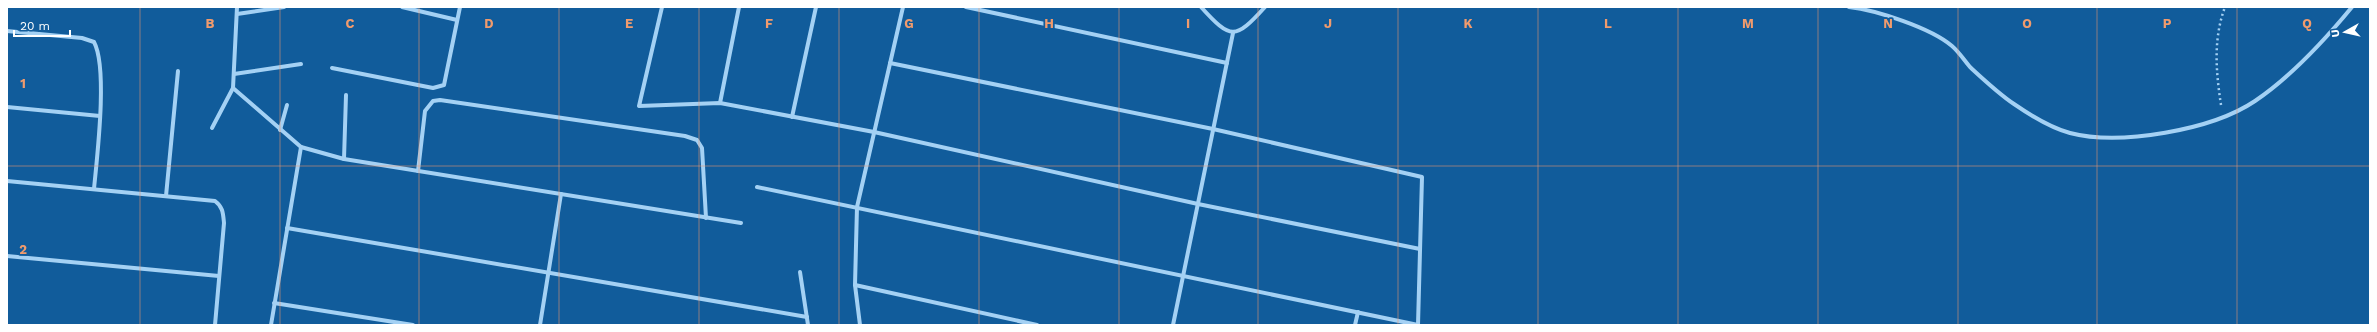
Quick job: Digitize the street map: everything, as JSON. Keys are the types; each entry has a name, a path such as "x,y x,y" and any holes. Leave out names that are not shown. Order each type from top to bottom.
{"street":[{"path":"212,128 234,88 237,7"},
{"path":"237,14 284,7"},
{"path":"402,7 457,20"},
{"path":"332,68 433,88 444,85 460,7"},
{"path":"662,7 640,106 720,103 874,132 1198,204 1420,249"},
{"path":"720,103 739,7"},
{"path":"792,117 816,7"},
{"path":"860,325 855,285 857,208 903,7"},
{"path":"966,7 1227,62"},
{"path":"1201,7 1221,28 1233,33 1243,30 1265,7"},
{"path":"1848,7 1864,9 1935,34 1953,47 1970,66 2013,103 2070,133 2097,136 2163,134 2194,128 2223,117 2253,102 2274,87 2334,30 2352,7"},
{"path":"7,31 82,38 94,42 100,59 100,116 94,189"},
{"path":"1173,325 1233,33"},
{"path":"757,187 1418,325 1422,177 1213,129 890,63"},
{"path":"234,74 301,64"},
{"path":"166,196 178,71"},
{"path":"234,88 280,130 301,146 344,159 741,223"},
{"path":"344,159 346,95"},
{"path":"418,171 425,111 433,101 440,100 685,136 697,140 702,148 706,218"},
{"path":"280,130 287,105"},
{"path":"7,107 100,116"},
{"path":"271,325 301,146"},
{"path":"7,181 207,199 220,205 224,223 215,325"},
{"path":"540,325 561,194"},
{"path":"287,228 807,317"},
{"path":"7,256 219,276"},
{"path":"800,272 808,325"},
{"path":"855,285 1037,325"},
{"path":"274,303 413,325"},
{"path":"1355,325 1358,312"}],"path":[{"path":"2223,117 2216,69 2220,23 2226,7"}]}
